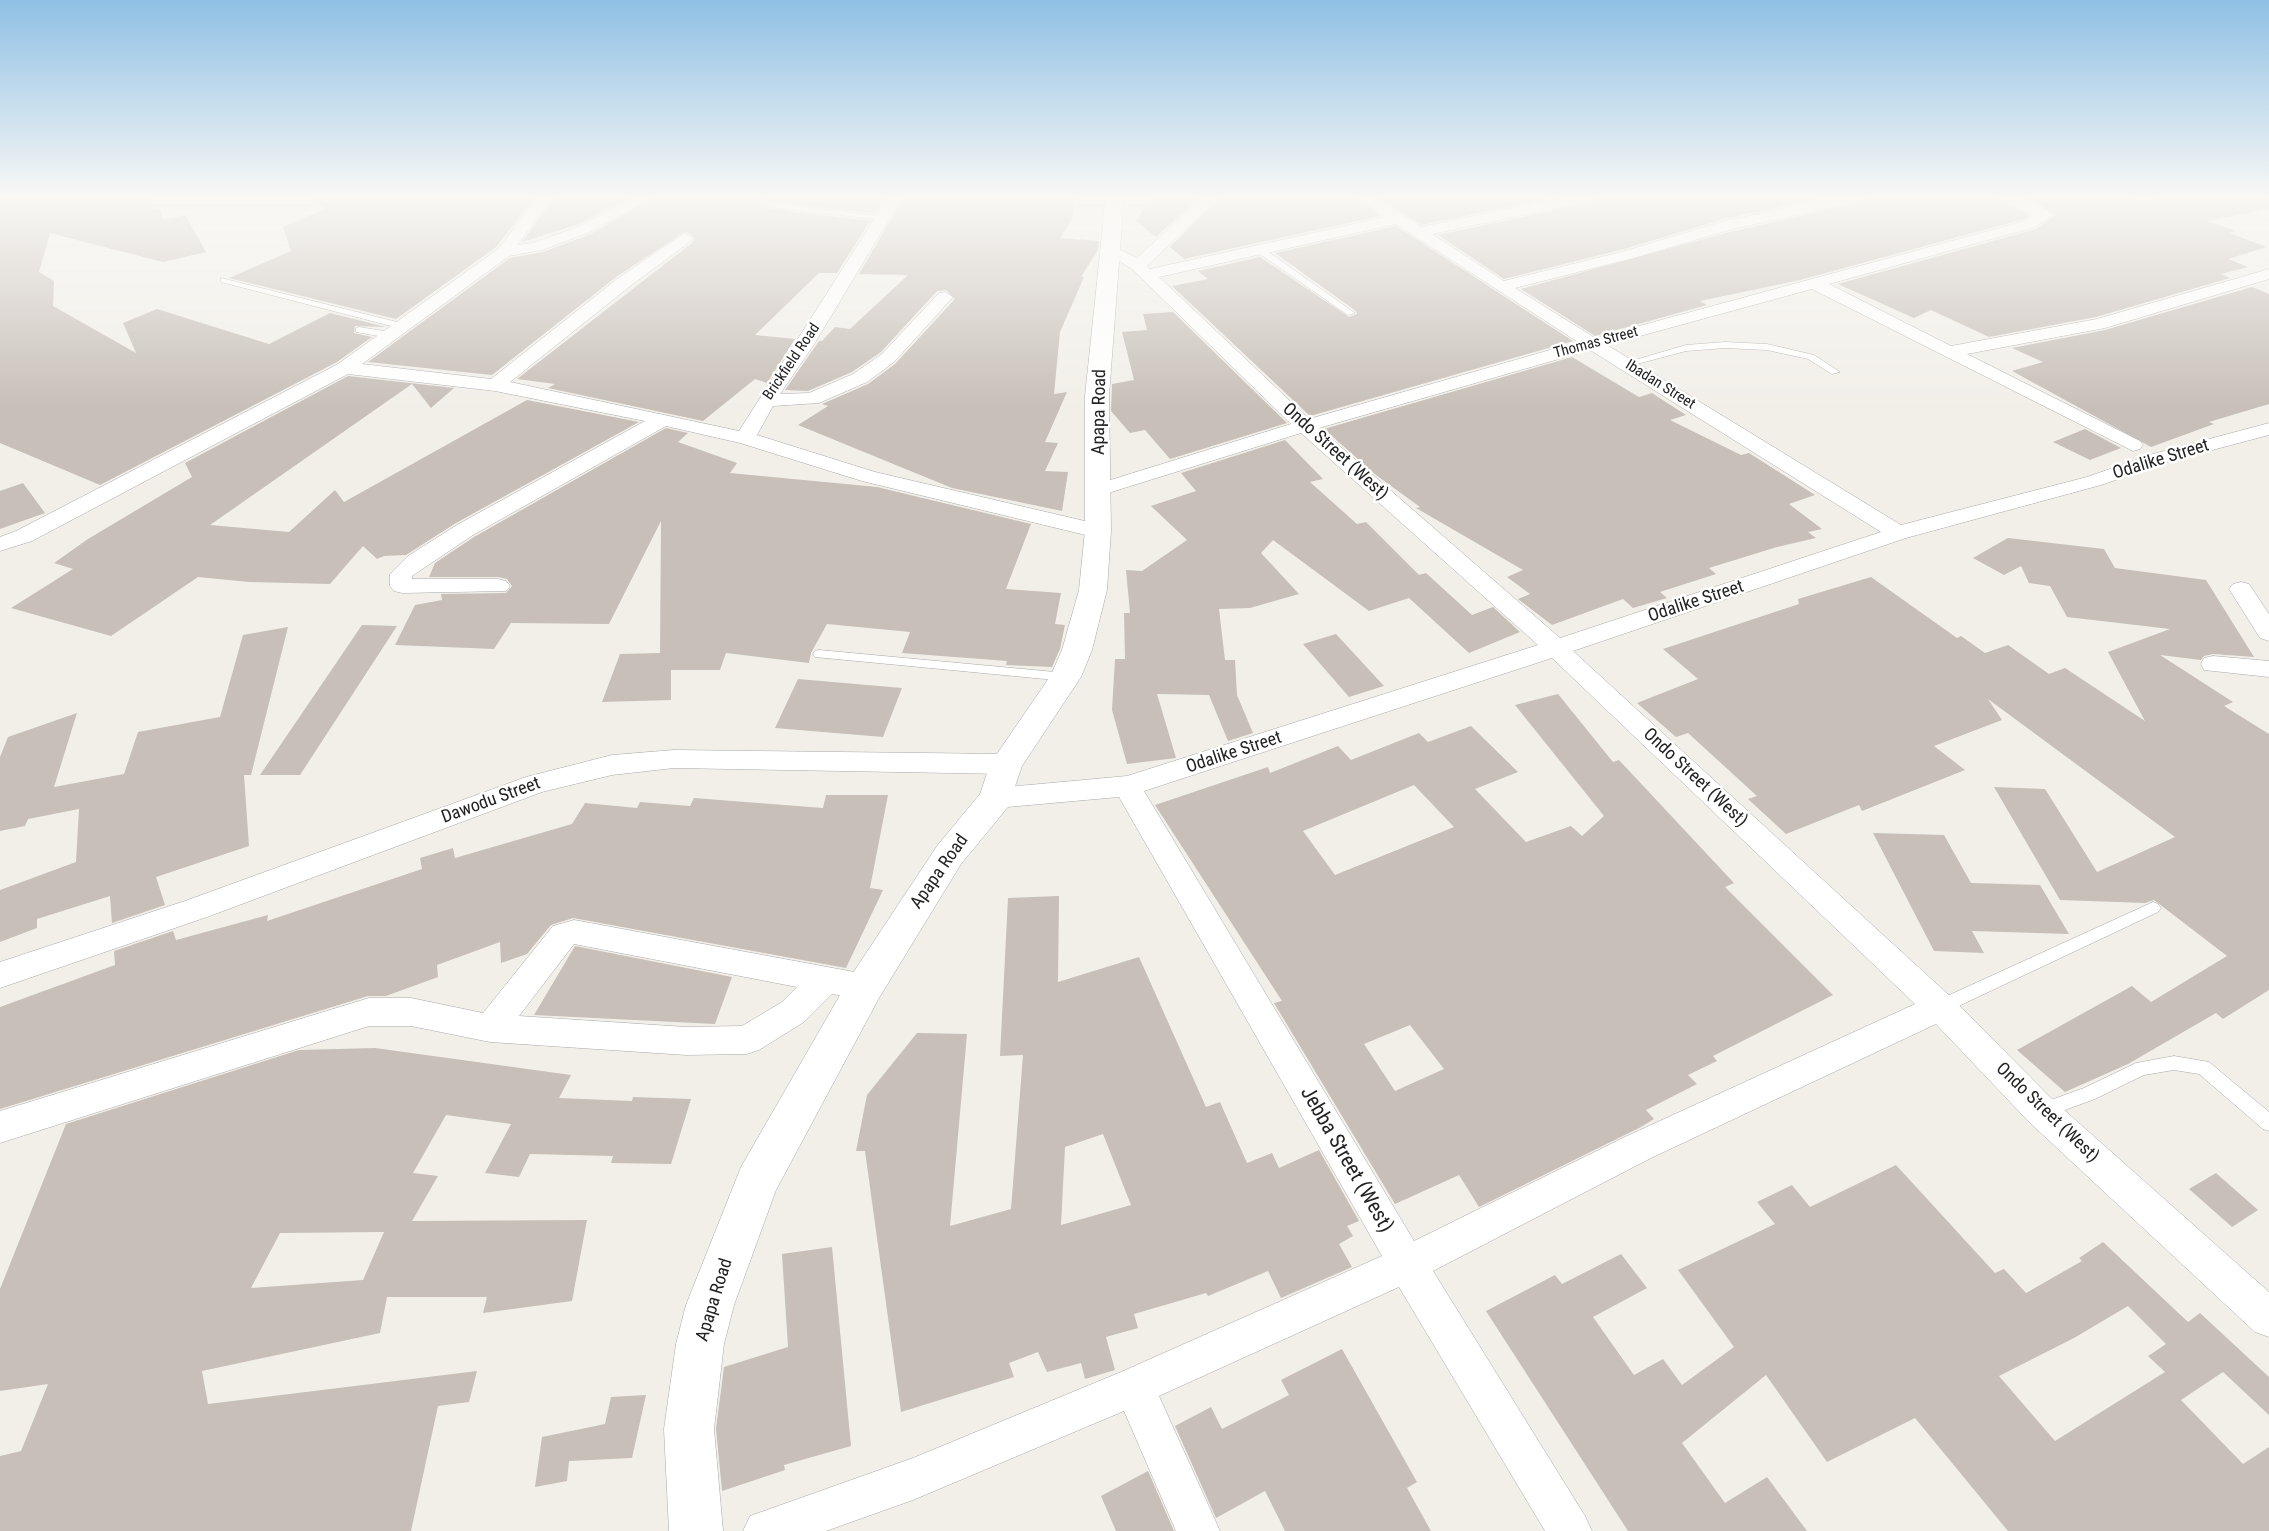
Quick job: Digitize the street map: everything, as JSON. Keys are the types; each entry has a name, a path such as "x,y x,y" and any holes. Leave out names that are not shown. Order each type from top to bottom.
{"street":[{"path":"0,544 24,536 345,368 483,267"},
{"path":"495,385 644,267"},
{"name":"Brickfield Road","path":"745,438 766,400 806,342 851,267"},
{"name":"Apapa Road","path":"696,1531 689,1429 700,1344 710,1305 757,1182 865,987 949,855 996,798 1006,764 1066,677 1084,627 1093,590 1098,531 1097,396 1130,267"},
{"name":"Ondo Street (West)","path":"1135,267 1305,426 1556,648 1941,1007 2041,1111 2269,1318"},
{"name":"Ibadan Street","path":"1472,267 1898,532"},
{"path":"1501,287 1578,267"},
{"name":"Thomas Street","path":"1098,490 1305,426 1867,267"},
{"path":"1952,351 2099,324 2269,274"},
{"path":"1812,282 1952,351 2133,445"},
{"path":"766,400 812,399 860,378 888,358 945,297"},
{"path":"345,368 495,385 664,419 745,438 869,477 1098,531"},
{"path":"498,586 402,586 400,582 401,574 416,561 465,530 664,419"},
{"name":"Odalike Street","path":"996,798 1126,786 1223,757 1556,648 1898,532 2094,481 2160,458 2269,429"},
{"path":"2241,589 2269,633"},
{"path":"2213,664 2269,669"},
{"name":"Dawodu Street","path":"0,975 196,909 536,784 612,765 674,759 1006,764"},
{"name":"Jebba Street (West)","path":"1126,786 1407,1264 1570,1531"},
{"path":"490,1028 564,936 574,932 865,987"},
{"path":"0,1127 369,1012 411,1012 490,1028 686,1041 747,1040 793,1012 824,981"},
{"path":"765,1531 913,1479 1134,1388 1407,1264 1639,1147 1941,1007"},
{"path":"1134,1388 1198,1531"}],"lane":[{"path":"1285,267 1351,313"},
{"path":"224,280 396,330"},
{"path":"359,330 396,330"},
{"path":"1626,364 1686,348 1725,345 1767,347 1811,357 1835,372"},
{"path":"819,654 1066,677"},
{"path":"1941,1007 2152,908"},
{"path":"2041,1111 2089,1094 2142,1068 2174,1063 2203,1067 2269,1123"}],"building":[{"path":"0,267 40,267 39,272 54,281 53,306 136,353 123,323 157,309 269,344 330,313 386,327 355,326 354,333 372,337 337,362 100,485 0,443"},
{"path":"253,267 468,267 396,319 229,278"},
{"path":"497,267 631,267 492,375 368,362"},
{"path":"661,267 841,267 837,273 819,273 755,335 795,339 767,383 755,379 703,421 548,388 555,384 517,379"},
{"path":"863,267 1087,267 1081,277 1084,277 1060,332 1054,394 1067,392 1045,442 1058,443 1045,471 1068,472 1062,511 952,488 798,425 828,406 822,404 868,384 895,364 955,299 946,290 937,291 881,352 852,372 808,391 785,390 819,341 822,341 835,327 850,329 908,275 859,274"},
{"path":"1214,267 1275,267 1349,317 1357,314 1295,267 1460,267 1573,341 1310,416 1172,286 1208,279 1198,271"},
{"path":"1487,267 1550,267 1504,279"},
{"path":"1600,267 1846,267 1800,280 1700,301 1707,305 1595,336 1521,289"},
{"path":"1898,267 2246,267 2221,274 2230,278 2096,317 1989,337 1931,310 1914,318 1838,284"},
{"path":"2252,287 2269,294 2269,404 2209,422 2214,424 2151,447 2012,371 2043,362 2012,348 2105,330"},
{"path":"1173,312 1287,423 1170,459 1145,430 1130,433 1111,411 1112,384 1134,380 1122,332 1147,330 1143,314"},
{"path":"1572,357 1639,397 1652,393 1686,415 1670,420 1741,455 1749,453 1815,495 1789,504 1822,529 1808,532 1816,538 1777,547 1709,568 1716,574 1660,592 1667,598 1633,608 1623,599 1552,625 1518,599 1530,594 1507,577 1523,570 1416,508 1420,507 1376,475 1324,429"},
{"path":"348,376 454,388 431,408 412,384 210,525 289,532 335,490 344,502 527,400 639,422 456,523 406,555 384,556 377,559 363,546 330,584 249,582 198,577 111,636 11,608 73,569 54,563 88,539 192,477 185,463"},
{"path":"666,428 688,433 678,442 737,463 730,473 877,487 1031,524 1006,589 1061,593 1055,624 1065,625 1060,649 1052,667 1006,665 1007,661 902,653 910,632 827,624 811,653 809,663 726,653 720,670 671,670 671,700 602,702 620,654 660,653 661,521 609,624 511,623 494,649 395,645 415,605 442,600 441,594 506,593 512,586 507,579 498,577 429,577 435,563 474,537"},
{"path":"2085,429 2121,448 2090,460 2053,442"},
{"path":"1285,440 1323,479 1310,482 1357,524 1366,522 1419,575 1426,573 1472,615 1493,607 1520,632 1469,653 1409,598 1369,611 1273,540 1261,553 1299,594 1250,608 1219,609 1225,660 1235,660 1237,695 1253,733 1228,741 1209,695 1157,694 1176,758 1127,764 1112,710 1115,659 1125,659 1124,613 1130,613 1126,570 1142,571 1187,540 1151,506 1196,491 1181,473"},
{"path":"23,483 45,513 0,529 0,491"},
{"path":"2008,538 2104,549 2115,568 2206,580 2254,657 2213,654 2204,656 2201,660 2160,655 2233,702 2224,706 2269,734 2269,990 2223,1019 2216,1013 2128,1064 2065,1092 2017,1050 2132,986 2151,1002 2227,956 2154,900 2145,903 2060,900 1994,787 2045,789 2097,872 2175,837 1988,699 2002,720 1934,746 1965,770 1862,811 1859,805 1786,834 1748,799 1757,796 1688,733 1676,737 1637,703 1698,679 1663,649 1799,604 1798,599 1871,577 1957,638 1961,636 1985,653 2008,645 2049,674 2065,668 2145,721 2108,652 2170,629 2067,617 2050,586 2029,583 2021,566 2004,575 1973,558"},
{"path":"362,625 397,626 300,775 260,775"},
{"path":"288,627 251,775 244,775 249,846 156,877 165,905 112,923 110,896 37,919 37,928 0,942 0,890 76,862 79,809 28,819 25,826 0,831 0,757 8,737 77,713 54,787 124,774 138,732 220,717 243,635"},
{"path":"1336,634 1384,686 1349,697 1303,644"},
{"path":"798,679 902,688 883,737 775,728"},
{"path":"1558,694 1613,762 1619,760 1734,883 1725,887 1833,995 1713,1056 1717,1061 1688,1075 1697,1084 1646,1110 1654,1119 1641,1127 1479,1207 1459,1175 1395,1204 1274,1003 1282,1001 1155,805 1268,767 1270,773 1338,746 1351,760 1419,733 1428,742 1471,726 1518,772 1475,789 1526,842 1571,826 1582,836 1604,816 1515,705","holes":["1414,785 1454,827 1335,875 1303,831","1410,1025 1444,1069 1395,1091 1364,1044"]},
{"path":"826,795 888,795 870,888 883,890 846,968 573,918 551,925 527,954 501,963 500,942 437,965 438,977 386,996 368,996 0,1109 0,1007 115,965 114,951 173,931 176,940 268,915 267,921 422,869 420,858 453,848 455,858 572,824 585,803 637,808 640,802 690,806 694,798 823,808"},
{"path":"1873,833 1944,835 1971,883 2040,885 2069,934 1972,931 1984,953 1934,951"},
{"path":"1059,896 1058,982 1139,957 1206,1107 1220,1102 1247,1163 1272,1153 1279,1168 1319,1150 1359,1221 1347,1226 1353,1236 1339,1244 1352,1267 1281,1298 1268,1271 1208,1296 1206,1293 1134,1314 1138,1328 1106,1337 1115,1370 1085,1379 1081,1363 1047,1372 1038,1352 1009,1363 1014,1377 901,1412 865,1151 856,1151 867,1095 917,1033 967,1034 950,1226 1011,1209 1023,1055 1000,1056 1008,898","holes":["1103,1134 1131,1205 1061,1225 1065,1147"]},
{"path":"575,946 732,977 715,1024 534,1015"},
{"path":"375,1048 571,1075 559,1098 632,1101 633,1097 691,1099 671,1164 611,1163 613,1156 530,1154 519,1177 485,1173 511,1124 446,1115 413,1173 438,1176 412,1221 587,1220 572,1301 483,1313 487,1297 387,1297 380,1333 202,1371 208,1404 477,1371 469,1402 438,1406 411,1531 0,1531 0,1456 21,1451 48,1384 0,1391 0,1289 66,1124 299,1050","holes":["384,1232 363,1280 251,1288 280,1233"]},
{"path":"1896,1165 1995,1273 2004,1269 2026,1293 2082,1261 2079,1258 2103,1242 2188,1322 2200,1313 2269,1377 2269,1415 2223,1372 2181,1400 2243,1464 2269,1447 2269,1531 2008,1531 1915,1418 1827,1462 1766,1375 1682,1443 1725,1503 1767,1477 1807,1531 1628,1531 1486,1311 1555,1275 1562,1284 1621,1254 1647,1288 1593,1317 1634,1375 1663,1359 1682,1385 1734,1347 1678,1270 1775,1224 1757,1202 1792,1185 1810,1207","holes":["2128,1306 2166,1344 2148,1356 2165,1372 2055,1441 1999,1376 2074,1338"]},
{"path":"2216,1173 2258,1210 2232,1227 2189,1189"},
{"path":"832,1247 851,1446 784,1465 785,1470 722,1491 716,1429 724,1367 788,1347 782,1254"},
{"path":"1342,1349 1417,1482 1407,1488 1431,1531 1285,1531 1265,1491 1216,1518 1175,1426 1211,1407 1222,1429 1289,1395 1281,1380"},
{"path":"646,1395 632,1458 569,1461 567,1481 535,1487 542,1437 605,1424 611,1397"},
{"path":"1148,1471 1174,1531 1116,1531 1101,1496"}]}
